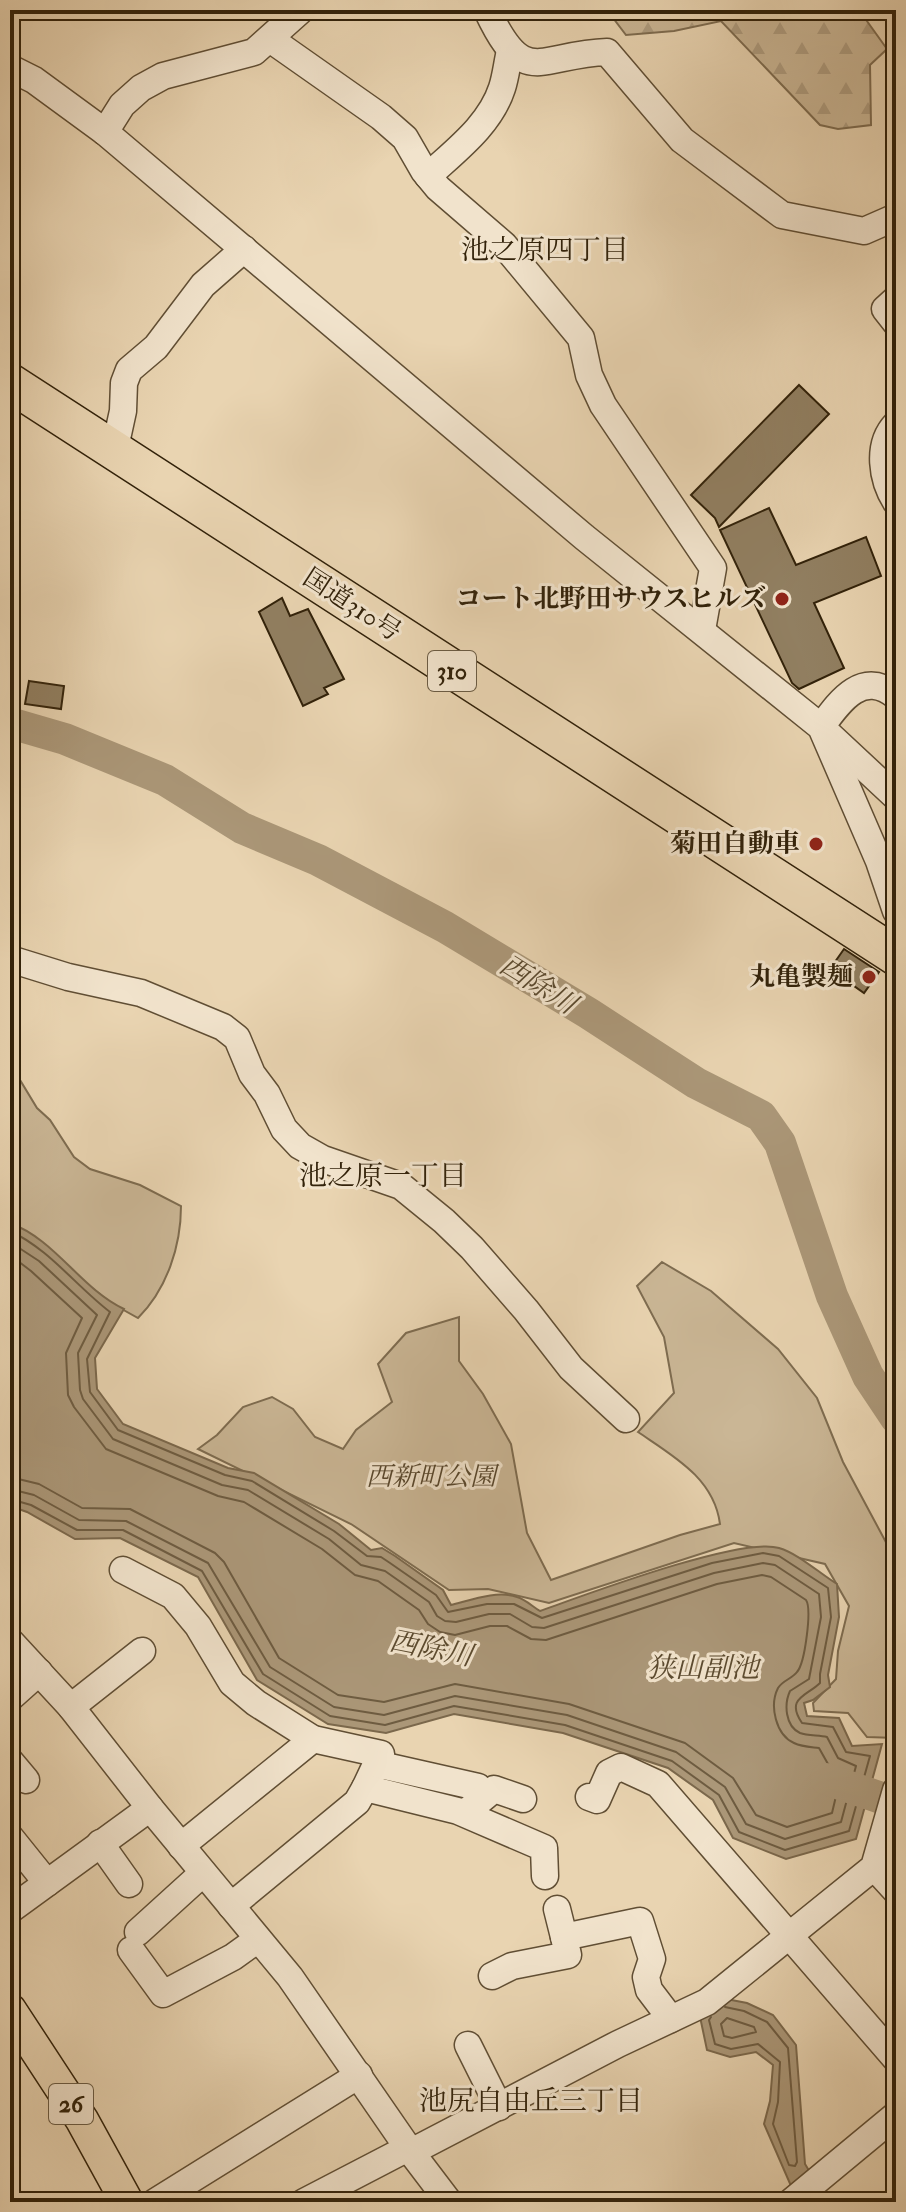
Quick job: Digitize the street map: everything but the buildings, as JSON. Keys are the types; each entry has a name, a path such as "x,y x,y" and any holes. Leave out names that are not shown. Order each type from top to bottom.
{"highway":[{"name":"国道310号","path":"10,383 896,956"}],"main road":[{"name":"26","path":"10,2010 82,2120 127,2202"}],"street":[{"path":"105,132 122,105 141,88 163,76 254,52 273,26 301,10"},
{"path":"487,10 510,51 521,59 540,64 607,52 682,140 782,215 864,231 896,217"},
{"path":"273,26 405,138 438,188 504,245 581,338 589,375 603,405 713,568 702,630"},
{"path":"428,176 490,114 502,89 510,51"},
{"path":"10,68 34,80 105,132 584,537 821,727 896,797"},
{"path":"111,447 118,434 124,383 129,370 156,347 203,285 244,249"},
{"path":"896,299 885,309 896,323"},
{"path":"896,424 889,431 883,462 886,486 896,502"},
{"path":"821,727 840,701 858,688 875,685 896,696"},
{"path":"821,727 879,861 896,911"},
{"path":"10,959 68,977 141,993 223,1027 237,1038 252,1074 267,1094 284,1129 300,1146 323,1159 401,1186 444,1221 481,1258 571,1368 626,1419"},
{"path":"123,1570 173,1596 198,1626 232,1683 256,1703 313,1739 381,1754 357,1802 231,1906"},
{"path":"10,1641 71,1707 290,1977 409,2150 449,2202"},
{"path":"71,1707 142,1651"},
{"path":"10,1698 39,1672"},
{"path":"181,1846 313,1739"},
{"path":"589,1797 597,1800 609,1773 621,1767 658,1784 896,2059"},
{"path":"371,1776 478,1787"},
{"path":"371,1776 544,1848 545,1876"},
{"path":"464,1814 494,1789 523,1799"},
{"path":"304,2202 707,2002 874,1866 895,1794"},
{"path":"10,1910 150,1808"},
{"path":"10,1837 47,1883"},
{"path":"100,1843 129,1884"},
{"path":"874,1866 896,1891"},
{"path":"203,1873 137,1956 163,1994 233,1957 258,1939"},
{"path":"557,1909 568,1956"},
{"path":"505,1967 568,1956 638,1913 652,1959 646,1977 649,1990 671,2019"},
{"path":"468,2045 499,2107"},
{"path":"155,2202 359,2075"},
{"path":"791,2202 896,2115"}],"green space":[{"path":"607,10 859,10 887,49 870,65 871,125 838,129 820,125 721,21 674,31 626,35"},
{"path":"10,1072 20,1080 74,1157 90,1169 140,1185 181,1206 178,1236 170,1266 157,1294 138,1318 111,1303 10,1223"},
{"name":"西新町公園","path":"662,1262 711,1291 778,1349 817,1398 843,1462 896,1561 896,1738 867,1737 848,1713 814,1711 813,1703 836,1679 838,1651 849,1606 825,1564 734,1543 549,1603 488,1589 449,1590 351,1524 198,1449 217,1435 243,1407 272,1397 293,1409 315,1437 343,1449 356,1430 392,1402 378,1364 406,1333 459,1317 459,1361 483,1394 511,1444 527,1533 551,1580 720,1524 710,1494 701,1481 678,1460 638,1432 674,1393 664,1337 637,1286"}],"water":[{"name":"狭山副池","path":"10,1223 41,1241 94,1289 124,1309 95,1358 97,1389 123,1424 228,1468 254,1473 339,1524 371,1550 382,1548 395,1556 443,1590 451,1605 484,1596 509,1595 523,1599 540,1611 699,1558 760,1547 786,1551 837,1584 839,1617 828,1675 830,1687 804,1703 807,1716 839,1718 852,1746 882,1744 856,1839 786,1859 733,1838 713,1800 668,1768 563,1733 454,1714 386,1733 328,1724 257,1680 198,1577 120,1538 75,1539 10,1506"},
{"path":"721,1998 747,2003 773,2015 796,2045 805,2164 822,2192 850,2202 798,2202 764,2124 770,2101 773,2065 756,2052 730,2057 707,2050 699,2012"}],"waterway":[{"name":"西除川","path":"10,723 65,739 165,780 242,828 318,860 445,927 588,1013 696,1083 761,1116 780,1143 832,1296 868,1376 896,1418"},
{"name":"西除川","path":"826,1779 896,1803"}],"place":[{"name":"コート北野田サウスヒルズ","path":"782,599"},
{"name":"菊田自動車","path":"816,844"},
{"name":"丸亀製麺","path":"869,977"}],"district":[{"name":"池之原四丁目","path":"545,250"},
{"name":"池之原一丁目","path":"383,1176"},
{"name":"池尻自由丘三丁目","path":"531,2101"}]}
